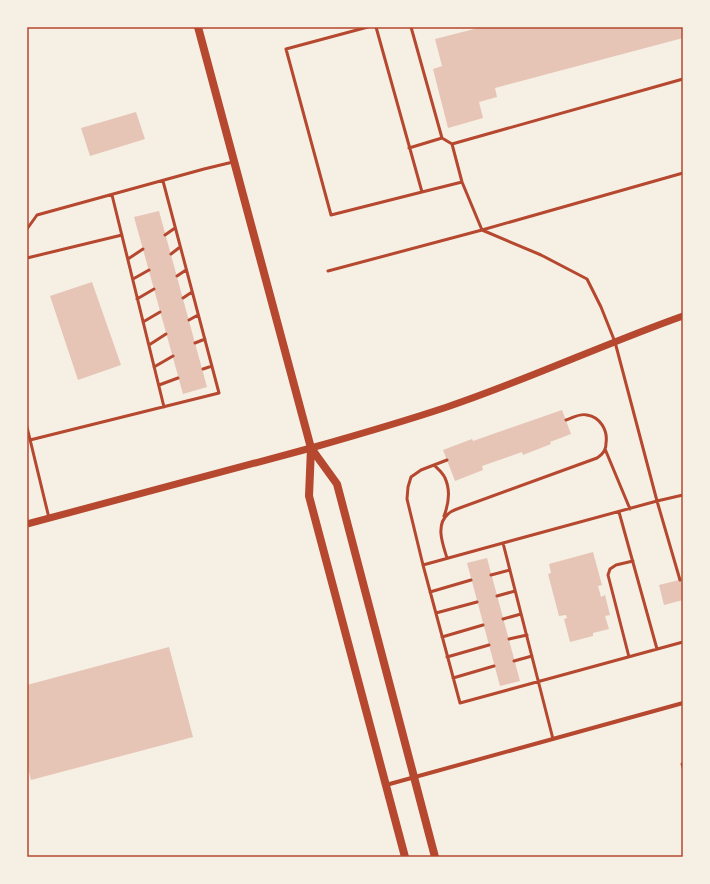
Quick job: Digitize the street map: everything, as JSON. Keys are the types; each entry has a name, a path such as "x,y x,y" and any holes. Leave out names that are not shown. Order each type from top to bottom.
{"main road":[{"path":"198,27 311,448 309,496 405,857"},
{"path":"311,448 337,484 435,857"}],"street":[{"path":"27,524 363,433 454,404 518,381 683,316"},
{"path":"386,785 683,703"}],"lane":[{"path":"368,27 286,49 331,215 462,182"},
{"path":"376,27 422,192"},
{"path":"411,27 442,138 452,144 462,182 482,230 541,255 588,279 615,342 657,501 680,580"},
{"path":"452,144 683,79"},
{"path":"409,148 442,138"},
{"path":"27,229 37,215 234,162"},
{"path":"328,271 683,174"},
{"path":"30,440 219,393 163,181"},
{"path":"112,195 164,407"},
{"path":"165,235 175,228"},
{"path":"27,258 122,234"},
{"path":"171,254 180,247"},
{"path":"128,259 143,249"},
{"path":"133,279 149,270"},
{"path":"177,276 186,270"},
{"path":"138,299 154,289"},
{"path":"183,298 192,292"},
{"path":"143,322 160,312"},
{"path":"189,320 198,315"},
{"path":"149,345 166,334"},
{"path":"195,343 205,338"},
{"path":"154,367 173,356"},
{"path":"203,370 212,366"},
{"path":"159,385 178,378"},
{"path":"566,420 586,414 595,418 603,425 606,432 606,449 630,508"},
{"path":"27,427 49,518"},
{"path":"443,521 448,514 457,509 597,458 606,449"},
{"path":"447,460 421,470 411,477 408,486 407,499 460,703 683,642"},
{"path":"434,465 445,477 449,492 448,504 441,529 447,558"},
{"path":"423,565 630,508 683,495"},
{"path":"619,512 657,649"},
{"path":"503,543 553,739"},
{"path":"629,657 608,575 610,569 616,565 633,561"},
{"path":"491,575 510,570"},
{"path":"430,592 471,580"},
{"path":"497,596 515,591"},
{"path":"436,613 477,602"},
{"path":"503,619 521,614"},
{"path":"442,637 483,625"},
{"path":"509,639 527,634"},
{"path":"447,657 489,645"},
{"path":"514,660 532,656"},
{"path":"453,678 494,666"},
{"path":"683,764 683,767"}],"building":[{"path":"482,27 683,27 683,38 495,88 497,97 479,102 483,118 448,128 433,69 442,66 435,39"},
{"path":"136,112 145,139 90,156 81,128"},
{"path":"159,211 207,387 183,394 134,217"},
{"path":"92,282 121,365 78,380 50,296"},
{"path":"562,410 571,434 523,455 522,452 482,466 483,470 455,481 443,450"},
{"path":"593,552 602,585 598,586 601,597 605,595 610,615 605,616 609,629 593,633 593,636 570,642 564,619 567,618 566,615 559,616 548,574 551,573 549,564"},
{"path":"487,558 520,681 500,686 467,563"},
{"path":"683,579 683,600 664,605 659,585"},
{"path":"169,647 193,737 31,780 27,765 27,685"}]}
